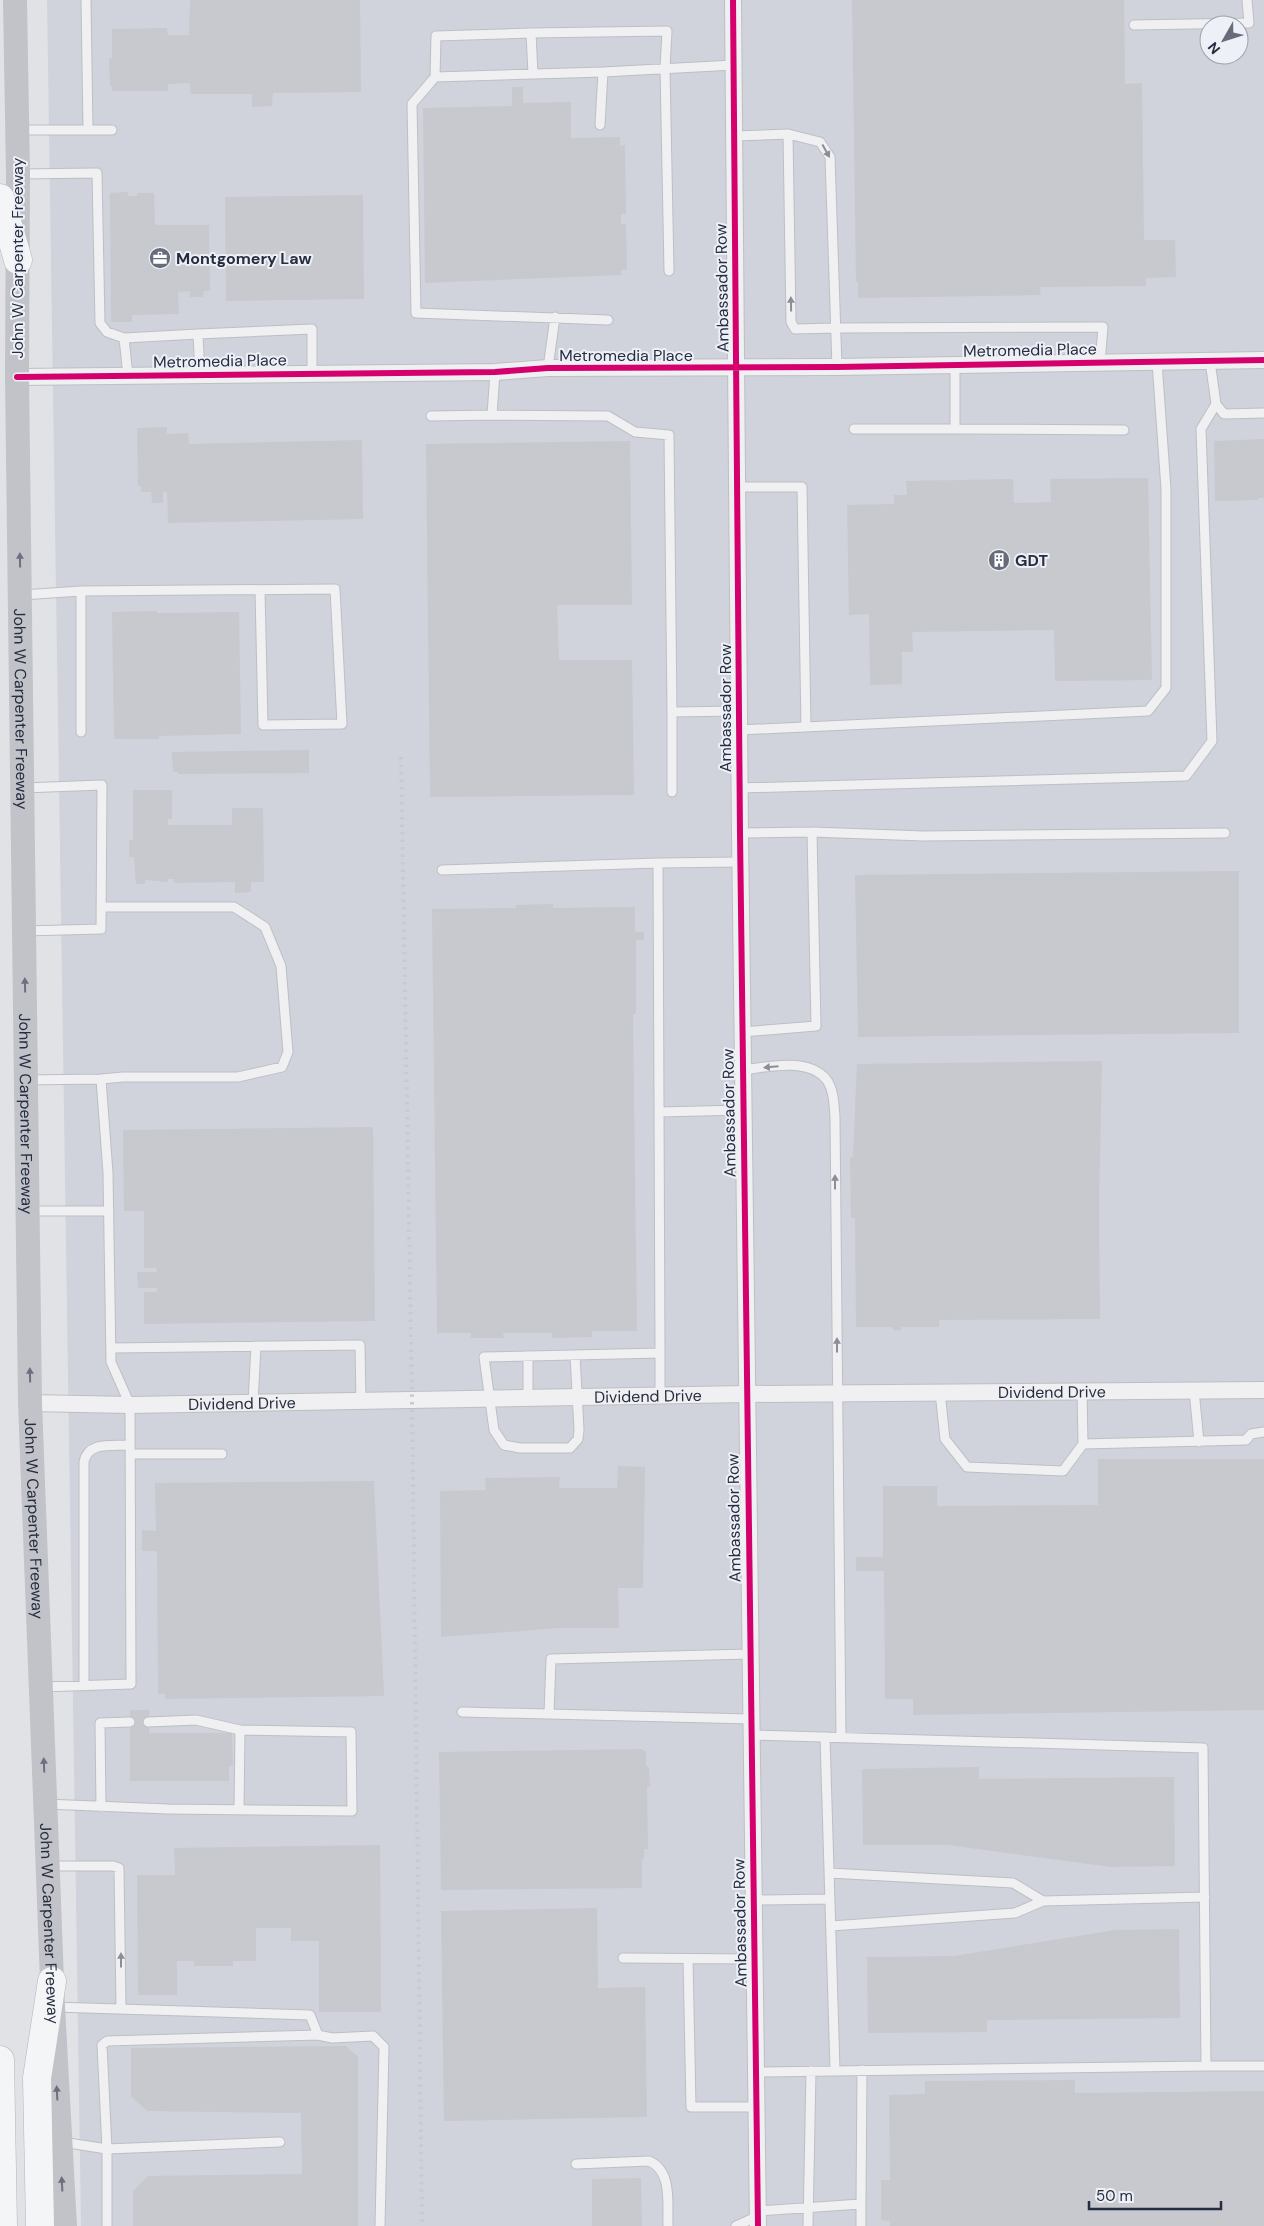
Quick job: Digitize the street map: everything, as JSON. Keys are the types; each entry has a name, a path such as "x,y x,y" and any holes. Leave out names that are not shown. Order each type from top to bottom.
{"highway":[{"path":"0,198 18,260"},
{"path":"40,2226 37,2078 52,1994"},
{"path":"0,2060 3,2226"}],"main road":[{"name":"John W Carpenter Freeway","path":"15,0 18,174 17,377 30,1403 52,1994 65,2226"}],"street":[{"name":"Ambassador Row","path":"733,0 742,1070 758,2218"},
{"name":"Metromedia Place","path":"17,377 494,372 548,368 837,368 1264,360"},
{"name":"Dividend Drive","path":"30,1403 130,1405 746,1394 1194,1390 1264,1394"}],"lane":[{"path":"86,0 88,129"},
{"path":"1134,25 1249,23 1247,0"},
{"path":"608,320 416,313 412,104 435,77 436,36 667,31 669,271"},
{"path":"531,33 533,74"},
{"path":"435,77 603,72 734,65"},
{"path":"600,125 603,72"},
{"path":"17,130 112,130"},
{"path":"734,136 788,134 820,142 830,156 837,368"},
{"path":"788,134 791,322 795,329 1104,327 1100,363"},
{"path":"18,174 97,173 100,323 107,332 124,338 312,329 312,374"},
{"path":"548,368 555,318"},
{"path":"198,334 200,375"},
{"path":"124,338 128,376"},
{"path":"1210,361 1216,404 1224,414 1264,413"},
{"path":"739,730 1148,712 1166,688 1166,489 1156,362"},
{"path":"955,366 955,429"},
{"path":"492,415 494,372"},
{"path":"739,788 1186,776 1212,741 1201,429 1216,404"},
{"path":"431,416 608,416 635,432 669,435 672,792"},
{"path":"854,429 1124,430"},
{"path":"738,487 802,486 806,727"},
{"path":"20,595 81,591 335,589 342,724 263,725 260,590"},
{"path":"81,591 81,732"},
{"path":"672,712 739,711"},
{"path":"22,788 102,785 101,929 24,931"},
{"path":"742,1032 816,1026 812,832"},
{"path":"740,833 812,832 924,836 1225,833"},
{"path":"442,870 740,862"},
{"path":"658,863 660,1396"},
{"path":"26,1080 123,1077 238,1077 282,1067 288,1052 281,966 265,926 234,907 101,907"},
{"path":"742,1070 783,1066 809,1068 826,1079 833,1096 835,1117 841,1738"},
{"path":"41,1687 131,1684 130,1405 111,1362 109,1211 102,1079"},
{"path":"659,1112 743,1110"},
{"path":"28,1211 109,1211"},
{"path":"111,1348 360,1345 361,1402"},
{"path":"254,1403 256,1346"},
{"path":"575,1355 578,1439 570,1448 520,1448 504,1446 494,1430 484,1357 660,1353"},
{"path":"528,1356 528,1398"},
{"path":"1194,1390 1199,1442"},
{"path":"940,1392 945,1439 967,1467 1063,1471 1083,1444 1082,1391"},
{"path":"1083,1444 1246,1440 1251,1434 1264,1432"},
{"path":"84,1686 84,1462 86,1453 91,1448 222,1454"},
{"path":"549,1714 550,1659 750,1654"},
{"path":"462,1712 751,1719"},
{"path":"45,1804 101,1807 352,1811 351,1732 240,1730 196,1720 148,1722"},
{"path":"101,1807 100,1723 130,1722"},
{"path":"240,1730 240,1810"},
{"path":"751,1735 1203,1748 1206,2066"},
{"path":"825,1738 835,2070"},
{"path":"48,1866 113,1866 119,1868 121,2009"},
{"path":"829,1873 1013,1884 1043,1901"},
{"path":"831,1926 1015,1913 1043,1901 1205,1897"},
{"path":"754,1900 830,1899"},
{"path":"623,1958 754,1959"},
{"path":"688,1959 691,2107 757,2107"},
{"path":"52,1994 121,2009 310,2015 318,2035"},
{"path":"107,2226 107,2149 102,2045 107,2041 318,2035 332,2038 373,2036 384,2047 380,2226"},
{"path":"756,2072 1264,2066"},
{"path":"861,2226 862,2070"},
{"path":"808,2226 810,2071"},
{"path":"60,2142 107,2149 280,2142"},
{"path":"576,2164 649,2161 657,2164 666,2181 668,2226"},
{"path":"736,2226 758,2218 807,2208 861,2204"}],"shaded area":[{"path":"47,0 1264,0 1264,2226 81,2226"}],"building":[{"path":"190,0 360,0 361,92 273,93 272,106 252,107 252,94 191,94 190,83 168,84 168,91 112,91 112,86 110,86 109,58 112,58 112,29 167,28 168,35 189,35"},
{"path":"852,0 1124,0 1125,84 1142,83 1144,240 1175,240 1176,277 1146,278 1146,286 1040,287 1041,295 858,298 858,281 856,282"},
{"path":"512,87 523,87 523,103 571,102 571,138 620,137 620,146 625,145 626,214 621,214 621,224 626,224 627,270 621,270 621,275 425,283 423,108 512,106"},
{"name":"Montgomery Law","path":"128,192 128,196 137,196 137,193 154,193 155,225 209,225 210,291 204,291 203,297 190,297 190,291 178,292 179,314 132,315 132,322 111,322 110,193"},
{"path":"363,195 364,299 226,301 225,197"},
{"path":"167,427 167,434 188,433 189,444 362,440 363,519 168,523 167,492 163,492 163,503 152,503 151,492 141,492 141,486 138,486 137,428"},
{"path":"1264,439 1264,498 1258,498 1258,500 1215,501 1214,441"},
{"path":"630,441 632,605 557,605 559,660 632,660 634,795 430,797 426,444"},
{"name":"GDT","path":"1148,478 1152,680 1055,681 1054,630 912,632 913,652 902,652 902,684 870,685 869,614 849,615 847,505 894,504 894,495 907,495 906,481 1013,479 1014,503 1051,502 1050,479"},
{"path":"157,611 157,613 239,612 241,734 159,736 158,739 114,739 112,612"},
{"path":"309,750 309,773 178,774 178,772 173,772 172,752"},
{"path":"133,790 172,790 172,819 168,819 168,825 232,825 232,808 263,808 264,882 251,882 251,892 235,893 235,882 174,883 174,879 168,879 168,882 145,880 145,884 136,884 134,857 129,857 129,840 133,840"},
{"path":"1239,871 1239,1033 858,1037 855,875"},
{"path":"553,904 553,908 635,907 635,932 644,932 644,940 636,940 636,1014 633,1014 637,1331 592,1331 592,1337 552,1338 552,1333 503,1333 504,1338 471,1338 471,1333 437,1333 432,909 516,908 516,905"},
{"path":"1102,1061 1099,1205 1100,1319 939,1320 939,1327 901,1327 901,1330 893,1330 893,1327 856,1327 855,1218 851,1218 850,1157 853,1157 857,1064"},
{"path":"373,1127 375,1321 144,1324 144,1292 157,1292 157,1288 138,1288 137,1272 157,1272 156,1268 144,1268 144,1211 124,1211 123,1130"},
{"path":"1098,1459 1264,1459 1264,1710 913,1715 913,1699 885,1699 884,1571 856,1571 856,1557 883,1557 883,1486 937,1486 937,1506 1098,1505"},
{"path":"618,1466 645,1467 643,1588 618,1588 619,1628 559,1628 441,1637 440,1491 486,1490 485,1478 560,1477 559,1488 617,1488"},
{"path":"374,1481 384,1696 165,1699 165,1694 158,1694 157,1551 142,1551 142,1530 156,1531 155,1483"},
{"path":"130,1710 149,1710 149,1733 232,1733 233,1766 229,1766 229,1781 130,1781"},
{"path":"643,1749 643,1751 646,1751 646,1766 649,1767 650,1787 647,1787 648,1849 644,1849 644,1859 642,1859 642,1888 441,1890 439,1752"},
{"path":"979,1767 979,1779 1174,1777 1175,1866 1111,1867 948,1845 863,1845 862,1769"},
{"path":"380,1845 381,2012 319,2012 319,1941 291,1941 291,1928 256,1928 256,1961 233,1961 233,1966 194,1966 194,1961 177,1961 177,1995 138,1995 137,1875 175,1875 174,1848"},
{"path":"597,1908 598,1988 645,1987 647,2117 444,2121 441,1911"},
{"path":"1179,1929 1180,2018 987,2020 987,2032 868,2033 867,1957 954,1956 1115,1930"},
{"path":"346,2046 358,2057 358,2226 133,2226 133,2191 148,2176 302,2174 301,2113 147,2111 131,2096 131,2048"},
{"path":"1075,2080 1075,2093 1264,2091 1264,2226 890,2226 890,2221 881,2220 881,2180 890,2180 889,2095 925,2094 925,2081"},
{"path":"641,2178 642,2226 592,2226 592,2179"}],"railway":[{"path":"401,757 412,1401 422,2226"}],"cycle path":[{"path":"733,0 740,833 758,2226"},
{"path":"17,377 495,372 548,368 837,367 1264,360"}],"place":[{"name":"Montgomery Law","path":"160,258"},
{"name":"GDT","path":"999,560"}]}
